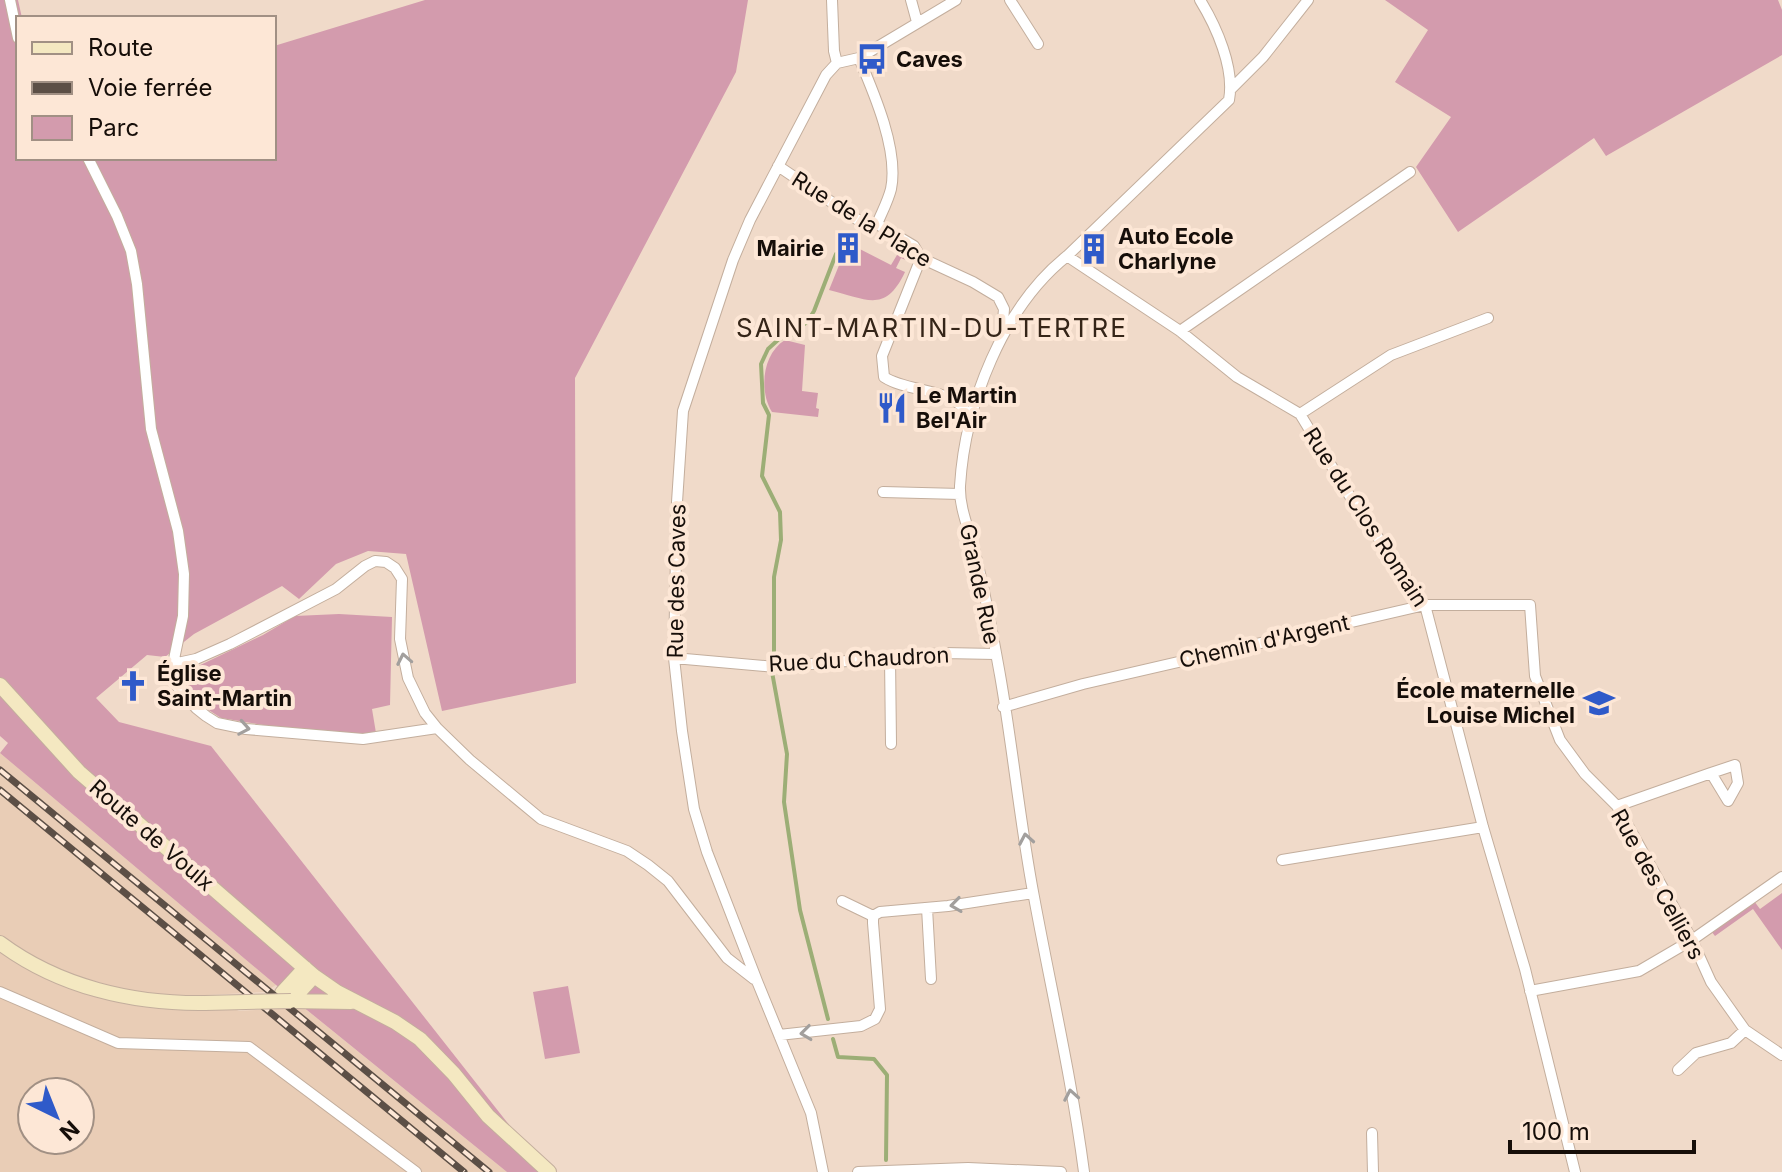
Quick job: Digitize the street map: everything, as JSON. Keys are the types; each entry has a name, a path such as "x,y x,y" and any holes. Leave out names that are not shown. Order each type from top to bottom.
{"main road":[{"name":"Route de Voulx","path":"0,685 79,772 310,972 420,1039 488,1116 549,1172"},
{"path":"0,943 58,976 91,989 167,1003 281,998 355,1002"},
{"path":"281,998 310,972"}],"street":[{"path":"10,0 16,28"},
{"path":"832,0 837,63 859,58 956,0"},
{"path":"911,0 917,22"},
{"path":"1010,0 1038,44"},
{"path":"1200,0 1211,17 1231,89"},
{"name":"Grande Rue","path":"1084,1172 1033,893 983,587 960,494 970,419 1002,334 1045,273 1067,256 1229,100 1231,89 1263,57 1308,0"},
{"path":"859,58 874,93 891,154 892,186 877,224"},
{"name":"Rue des Caves","path":"823,1172 811,1113 707,852 694,809 674,658 677,489 683,411 733,260 826,75 837,63"},
{"path":"89,160 131,251 151,429 178,531 184,574 183,616 173,664 175,684 196,708 217,723 290,734 363,739 437,728"},
{"name":"Rue de la Place","path":"778,166 864,224 877,224 914,246 921,258 998,297 1004,309 1002,334"},
{"path":"1180,331 1410,172"},
{"name":"Rue du Clos Romain","path":"1067,256 1180,331 1237,377 1300,414 1354,503 1425,605 1530,991 1575,1172"},
{"path":"921,258 882,356 884,377 898,386 950,397 964,409"},
{"path":"1300,414 1391,355 1488,318"},
{"path":"883,492 960,494"},
{"path":"173,664 196,659 230,644 336,589 365,566 375,561 386,562 395,568 402,579 400,639 408,678 425,713 437,728 541,819 627,851 668,881 727,958 757,981"},
{"name":"Chemin d'Argent","path":"1003,707 1096,680 1425,605 1530,605"},
{"name":"Rue des Celliers","path":"1530,605 1535,676 1560,740 1585,774 1617,806 1692,940 1711,982 1745,1030 1782,1055"},
{"name":"Rue du Chaudron","path":"674,658 775,667 944,653 995,654"},
{"path":"890,657 891,744"},
{"path":"1617,806 1711,773"},
{"path":"1282,860 1483,827"},
{"path":"1530,991 1639,971 1692,940 1782,877"},
{"path":"873,916 880,912 1033,893"},
{"path":"842,901 873,916"},
{"path":"927,908 931,979"},
{"path":"779,1035 861,1026 875,1019 880,1009 873,916"},
{"path":"0,992 118,1043 249,1047 416,1172"},
{"path":"1678,1070 1696,1053 1731,1043 1745,1030"},
{"path":"1372,1133 1373,1172"},
{"path":"858,1172 968,1168 1061,1172"}],"shaded area":[{"path":"0,753 276,985 265,992 207,995 239,1011 303,1007 507,1172 0,1172"}],"green space":[{"path":"0,0 18,0 22,16 16,16 16,160 276,160 276,45 425,0 748,0 736,72 575,378 576,683 442,711 406,554 368,551 336,564 299,599 282,586 194,634 165,657 147,655 96,698 119,722 211,746 543,1168 539,1172 507,1172 276,985 0,753 8,743 0,736"},
{"path":"1385,0 1778,0 1782,10 1782,55 1606,156 1594,138 1458,232 1416,167 1451,117 1395,82 1428,30"},
{"path":"848,243 891,265 903,245 909,250 910,262 901,258 896,268 905,272 890,294 874,300 829,290"},
{"path":"785,340 805,345 802,391 818,393 818,417 772,412 768,403 764,384 767,363 777,346"},
{"path":"339,614 392,617 390,705 372,709 376,733 354,734 270,726 221,718 201,705 185,684 190,670 295,616"},
{"path":"1782,893 1782,950 1753,909 1715,936 1711,931 1754,901 1760,909"},
{"path":"568,986 580,1053 545,1059 533,992"}],"waterway":[{"path":"774,660 774,577 781,540 780,512 762,476 769,415 763,403 761,364 768,349 807,322 836,254"},
{"path":"772,672 787,754 784,802 800,910 828,1019"},
{"path":"833,1039 838,1057 874,1059 887,1075 886,1160"}],"railway":[{"path":"0,770 489,1172"},
{"path":"0,790 464,1172"}],"place":[{"name":"Caves","path":"872,59"},
{"name":"Mairie","path":"848,248"},
{"name":"Auto Ecole Charlyne","path":"1094,249"},
{"name":"Le Martin Bel'Air","path":"892,408"},
{"name":"Église Saint-Martin","path":"133,686"},
{"name":"École maternelle Louise Michel","path":"1599,703"}],"district":[{"name":"SAINT-MARTIN-DU-TERTRE","path":"932,328"}]}
